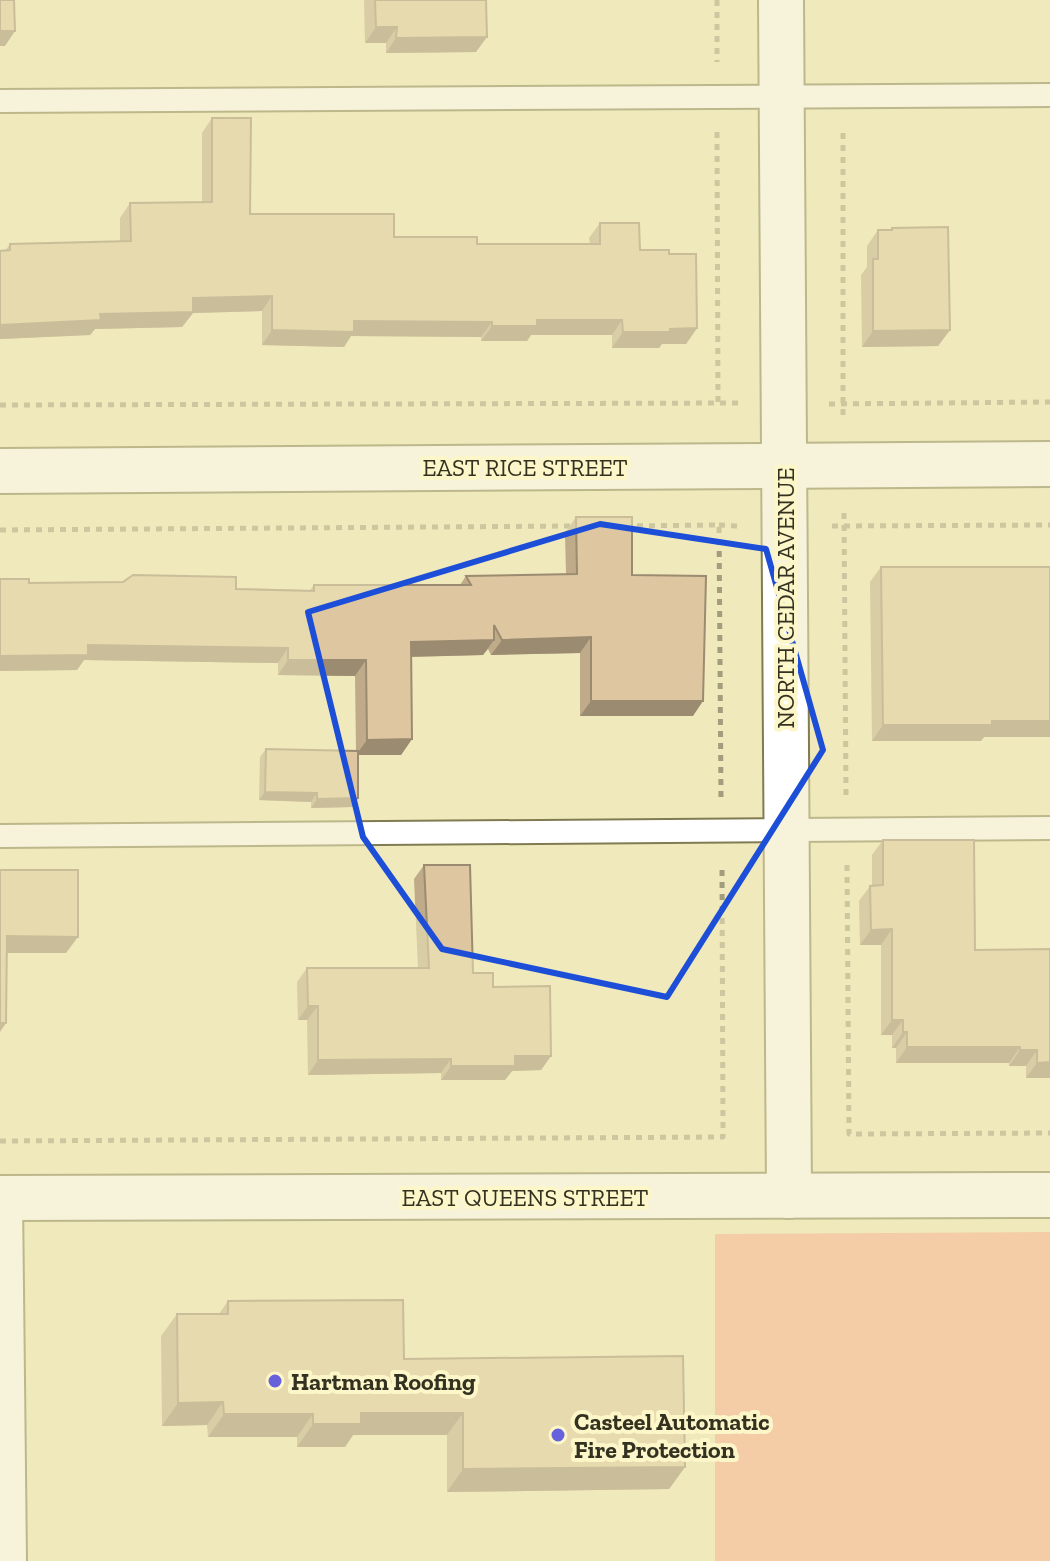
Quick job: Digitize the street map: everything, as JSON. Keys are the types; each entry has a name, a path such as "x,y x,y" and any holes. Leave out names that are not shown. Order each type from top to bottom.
{"street":[{"name":"NORTH CEDAR AVENUE","path":"781,0 789,1196"},
{"name":"EAST RICE STREET","path":"0,471 1050,464"},
{"name":"EAST QUEENS STREET","path":"0,1198 1050,1195"},
{"path":"0,1198 4,1561"}],"lane":[{"path":"0,101 1050,95"},
{"path":"0,836 1050,828"}],"path":[{"path":"717,0 718,403"},
{"path":"843,96 849,1134 1050,1133"},
{"path":"0,405 1050,402"},
{"path":"719,525 1050,525"}],"highlighted area":[{"path":"600,524 766,549 823,750 667,997 442,949 363,837 308,612"}],"shaded area":[{"path":"1050,1232 1050,1561 715,1561 715,1234"}],"building":[{"path":"0,0 14,0 15,31 0,31"},
{"path":"375,0 486,0 487,37 396,38 397,27 376,27"},
{"path":"212,118 251,118 250,214 394,214 394,237 477,237 477,244 600,244 600,223 639,223 640,250 696,254 697,328 670,329 670,332 623,332 622,320 537,320 537,326 492,326 492,322 354,321 354,332 272,330 272,296 193,298 193,312 100,314 101,320 0,325 0,251 10,250 10,244 131,241 130,203 212,202"},
{"path":"948,227 950,330 873,331 873,259 878,259 878,230"},
{"path":"576,517 632,517 632,575 706,576 703,701 591,701 591,637 502,640 494,625 494,640 411,642 412,739 367,740 366,660 288,660 288,648 88,645 88,655 0,656 0,579 29,579 29,583 123,582 133,575 236,577 236,589 314,591 314,585 471,585 466,576 577,574"},
{"path":"881,567 1050,567 1050,721 992,721 992,725 883,725"},
{"path":"266,749 358,751 358,798 317,799 317,793 265,792"},
{"path":"883,840 974,840 975,950 1050,949 1050,1062 1037,1063 1037,1050 1020,1050 1020,1047 907,1047 903,1020 892,1020 892,929 871,930 870,886 883,885"},
{"path":"424,865 470,865 473,973 493,973 493,987 550,986 551,1056 515,1056 515,1066 451,1066 451,1059 318,1060 318,1006 308,1006 307,968 429,968"},
{"path":"0,870 78,870 78,937 7,936 6,1023 0,1023"},
{"path":"403,1300 404,1359 683,1356 685,1467 463,1469 463,1413 361,1413 361,1424 313,1424 313,1414 224,1414 223,1402 178,1403 177,1314 228,1314 228,1301"}],"place":[{"name":"Hartman Roofing","path":"275,1381"},
{"name":"Casteel Automatic Fire Protection","path":"558,1435"}]}
